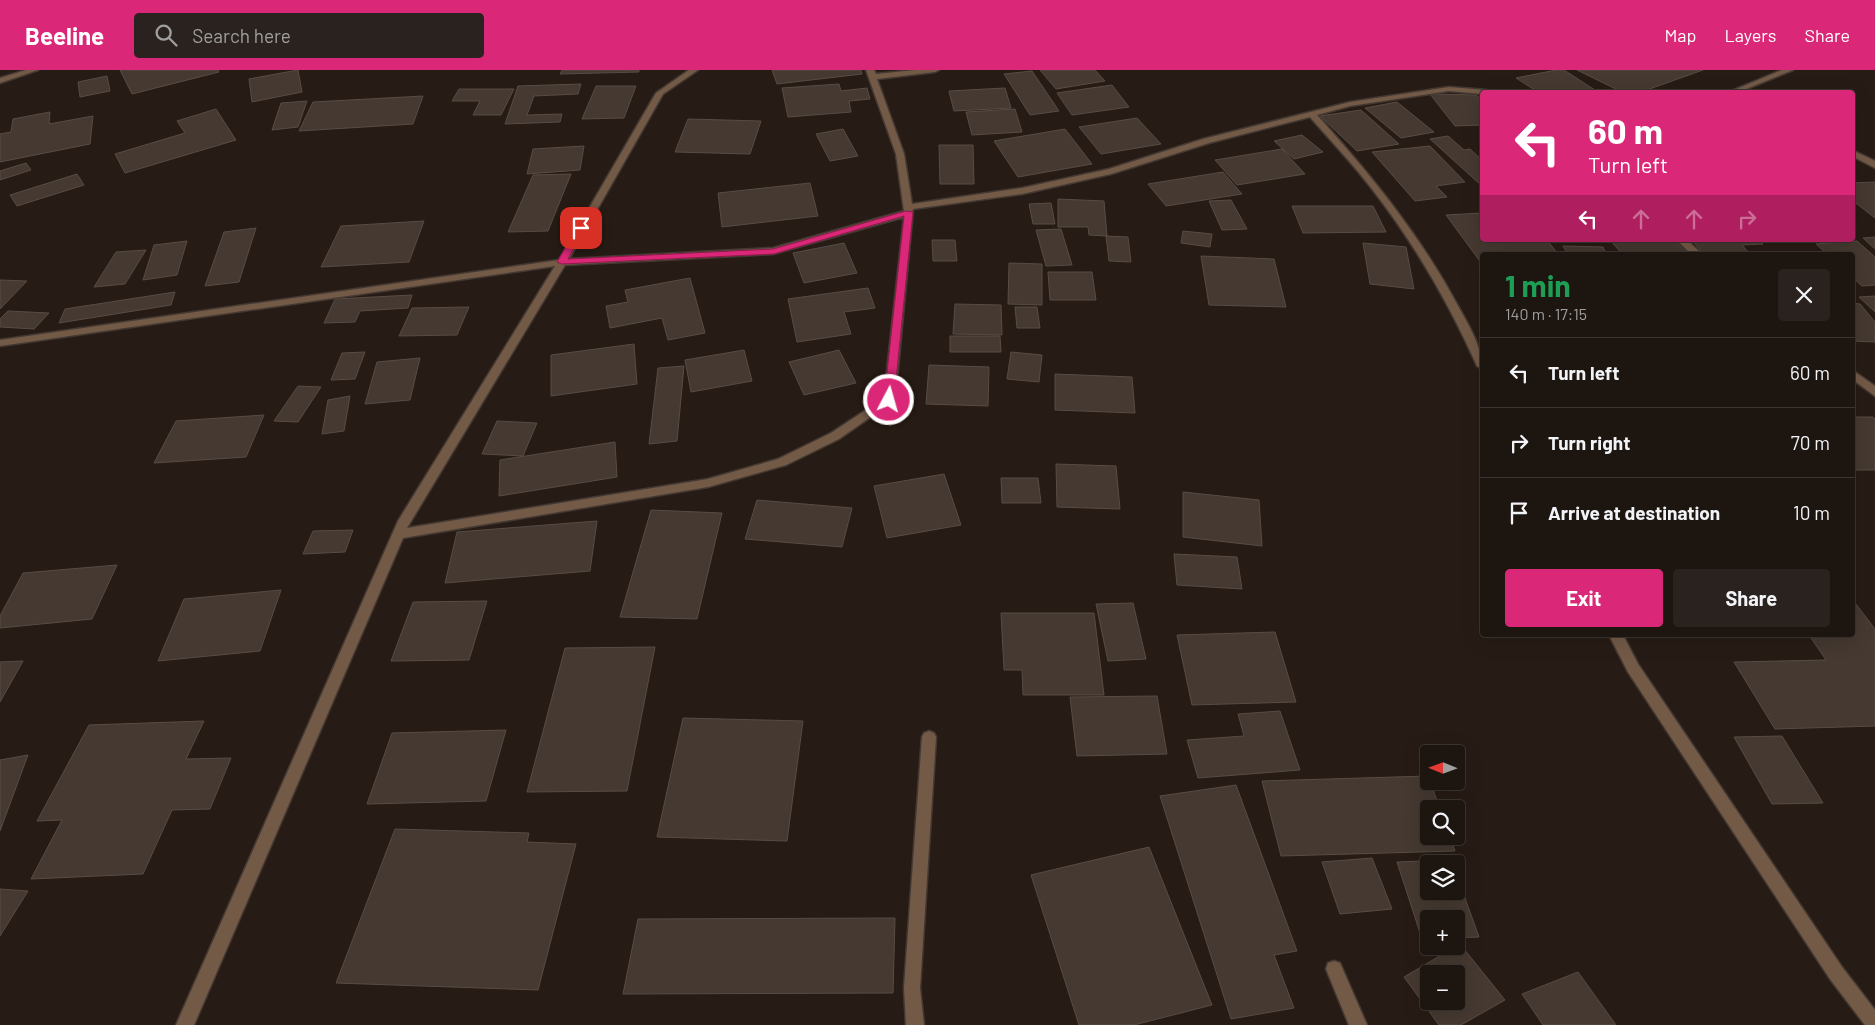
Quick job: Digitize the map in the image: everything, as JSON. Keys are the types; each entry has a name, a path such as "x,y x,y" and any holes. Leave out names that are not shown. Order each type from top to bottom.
{"street":[{"path":"0,81 34,70"},
{"path":"185,1025 398,534 409,513 562,262 660,93 694,70"},
{"path":"398,534 708,483 782,462 835,436 889,400 908,210 900,154 872,73 935,70"},
{"path":"1746,90 1789,70"},
{"path":"0,343 562,262 774,251 908,210 1022,191 1094,175 1206,141 1350,104 1449,89 1480,92"},
{"path":"1312,114 1376,188 1425,259 1472,341 1480,361"},
{"path":"1855,154 1875,165"},
{"path":"1684,242 1695,252"},
{"path":"1855,375 1875,392"},
{"path":"1617,637 1633,668 1803,924 1836,973 1875,1024"},
{"path":"915,1025 912,988 929,737"},
{"path":"1334,969 1358,1025"}],"building":[{"path":"120,70 218,70 219,72 132,94"},
{"path":"298,70 302,92 252,102 249,79"},
{"path":"562,70 639,70 639,72 560,74"},
{"path":"772,70 861,70 862,74 777,84"},
{"path":"1040,70 1095,70 1105,81 1056,89"},
{"path":"1564,70 1595,90 1535,90 1516,78"},
{"path":"1577,70 1703,70 1647,90 1618,90"},
{"path":"1032,71 1059,111 1030,115 1004,74"},
{"path":"107,76 110,91 80,97 78,82"},
{"path":"581,84 578,94 534,96 527,115 562,114 560,122 505,124 518,86"},
{"path":"839,84 841,91 867,88 870,99 849,101 851,112 788,117 782,88"},
{"path":"1112,85 1129,107 1072,115 1057,93"},
{"path":"596,86 636,86 624,118 582,119"},
{"path":"1005,88 1011,108 954,111 949,91"},
{"path":"459,89 514,89 501,115 473,115 480,101 452,101"},
{"path":"1430,94 1476,95 1480,98 1480,125 1455,126"},
{"path":"423,96 413,124 299,131 313,102"},
{"path":"307,101 298,127 272,130 281,103"},
{"path":"1397,102 1434,132 1401,138 1365,108"},
{"path":"216,109 236,140 125,173 115,154 185,133 177,121"},
{"path":"1015,109 1022,132 972,135 966,112"},
{"path":"1361,110 1399,144 1357,151 1320,116"},
{"path":"50,112 49,124 93,116 90,144 0,162 0,134 11,132 13,119"},
{"path":"1137,118 1161,144 1101,154 1079,127"},
{"path":"688,119 761,121 750,154 675,152"},
{"path":"843,129 858,156 830,161 816,134"},
{"path":"1065,129 1092,164 1018,177 994,141"},
{"path":"1302,135 1323,152 1294,159 1274,141"},
{"path":"1448,136 1464,150 1470,149 1480,158 1480,184 1430,139"},
{"path":"939,145 973,145 974,184 940,184"},
{"path":"584,146 580,170 527,174 533,149"},
{"path":"1430,146 1465,182 1436,186 1447,197 1415,201 1372,152"},
{"path":"1282,149 1305,174 1237,185 1215,160"},
{"path":"26,163 31,170 0,180 0,171"},
{"path":"1223,172 1242,194 1166,206 1148,184"},
{"path":"77,174 84,185 17,206 10,195"},
{"path":"571,174 548,231 508,232 533,175"},
{"path":"1875,182 1875,218 1855,202 1855,183"},
{"path":"810,183 818,216 722,227 718,193"},
{"path":"1058,199 1104,201 1107,236 1089,235 1088,227 1058,227"},
{"path":"1231,200 1247,229 1222,230 1209,201"},
{"path":"1051,203 1055,224 1033,224 1029,204"},
{"path":"1292,206 1373,206 1386,232 1303,233"},
{"path":"1480,213 1480,242 1549,242 1557,252 1480,252 1479,260 1446,215"},
{"path":"424,221 409,262 321,267 341,226"},
{"path":"256,228 239,282 205,286 224,232"},
{"path":"1061,229 1072,265 1046,266 1036,230"},
{"path":"1183,231 1212,234 1210,247 1181,243"},
{"path":"1106,236 1128,237 1131,262 1109,261"},
{"path":"1875,237 1875,249 1863,238"},
{"path":"932,240 955,240 957,261 933,261"},
{"path":"187,241 177,275 143,280 154,245"},
{"path":"1855,241 1875,257 1875,285 1862,286 1855,280 1855,252 1825,252 1816,244"},
{"path":"1612,242 1677,242 1686,252 1620,252"},
{"path":"1694,242 1761,242 1763,244 1742,245 1748,252 1702,252"},
{"path":"844,243 857,273 804,283 793,253"},
{"path":"1363,243 1406,247 1414,289 1370,284"},
{"path":"1563,246 1603,247 1606,252 1566,252"},
{"path":"146,250 125,284 94,287 116,252"},
{"path":"1201,256 1274,259 1286,307 1209,305"},
{"path":"1009,263 1042,264 1042,305 1008,304"},
{"path":"1048,272 1092,272 1096,300 1050,300"},
{"path":"690,278 705,333 668,340 662,318 610,328 606,306 628,302 625,290"},
{"path":"0,280 27,281 0,309"},
{"path":"868,288 875,308 844,312 851,334 797,342 788,299"},
{"path":"175,292 171,305 59,323 65,309"},
{"path":"412,295 408,308 360,311 355,322 324,323 335,299"},
{"path":"1875,296 1875,312 1859,297"},
{"path":"1855,303 1860,304 1875,322 1875,342 1855,341"},
{"path":"955,304 1001,305 1002,335 953,334"},
{"path":"469,307 457,335 399,336 412,308"},
{"path":"1015,307 1037,307 1040,328 1017,328"},
{"path":"8,311 49,313 34,329 0,327 0,319"},
{"path":"950,336 1000,336 1001,352 950,352"},
{"path":"634,344 637,384 551,396 551,355"},
{"path":"744,350 752,381 691,392 685,360"},
{"path":"839,350 856,383 804,395 789,362"},
{"path":"365,352 355,379 331,380 342,353"},
{"path":"1011,352 1042,355 1039,382 1007,379"},
{"path":"420,358 410,400 365,404 377,362"},
{"path":"929,365 989,367 988,406 926,404"},
{"path":"684,366 677,441 649,444 658,368"},
{"path":"1055,374 1132,377 1135,413 1055,410"},
{"path":"298,386 321,387 298,422 274,421"},
{"path":"350,396 344,431 322,434 328,400"},
{"path":"264,415 246,457 154,463 176,421"},
{"path":"1855,417 1873,417 1875,419 1875,470 1855,470"},
{"path":"497,421 537,423 523,456 482,454"},
{"path":"615,442 617,477 499,496 500,460"},
{"path":"1056,464 1116,466 1120,509 1057,507"},
{"path":"944,474 961,525 887,538 874,486"},
{"path":"1001,478 1038,478 1041,503 1002,503"},
{"path":"1183,492 1259,500 1262,546 1183,537"},
{"path":"757,500 852,508 842,547 745,539"},
{"path":"651,510 722,513 697,619 620,617"},
{"path":"597,521 590,571 445,583 457,532"},
{"path":"353,530 345,552 303,554 313,531"},
{"path":"1174,554 1237,557 1242,589 1177,585"},
{"path":"117,565 92,619 0,628 0,616 23,573"},
{"path":"281,590 260,651 158,661 184,599"},
{"path":"487,601 469,660 391,661 413,602"},
{"path":"1133,603 1146,659 1108,661 1096,604"},
{"path":"1855,603 1875,629 1875,726 1775,729 1734,662 1826,660 1810,637 1855,637"},
{"path":"1001,613 1094,613 1104,695 1023,695 1022,670 1004,670"},
{"path":"1275,632 1296,702 1192,705 1177,635"},
{"path":"655,647 627,791 527,792 565,648"},
{"path":"23,661 0,702 0,662"},
{"path":"1157,696 1167,754 1077,756 1070,697"},
{"path":"1280,711 1300,770 1198,778 1187,740 1244,736 1238,714"},
{"path":"683,718 803,721 787,841 657,837"},
{"path":"204,721 186,759 231,758 210,809 172,810 143,874 31,879 62,820 37,821 89,725"},
{"path":"506,730 486,801 367,804 392,733"},
{"path":"1782,736 1823,803 1772,804 1734,737"},
{"path":"28,755 0,831 0,760"},
{"path":"1420,776 1420,790 1433,790 1437,800 1420,800 1420,845 1453,845 1455,851 1281,856 1262,781"},
{"path":"1236,785 1297,951 1274,955 1294,1008 1231,1019 1160,796"},
{"path":"395,829 529,833 527,842 576,844 538,990 336,983"},
{"path":"1149,847 1212,1005 1134,1025 1079,1025 1031,875"},
{"path":"1372,858 1392,909 1340,914 1322,862"},
{"path":"1420,861 1420,900 1465,900 1465,898 1479,937 1465,938 1465,910 1420,910 1420,933 1397,862"},
{"path":"0,889 28,891 0,936"},
{"path":"895,918 893,993 623,994 638,919"},
{"path":"1465,950 1505,1000 1461,1025 1439,1025 1428,1010 1465,1010 1465,965 1424,965 1441,955 1465,955"},
{"path":"1420,968 1420,999 1404,977"},
{"path":"1578,972 1616,1025 1543,1025 1522,994"}],"route":[{"path":"581,228 562,262 774,251 908,212 889,400"}]}
